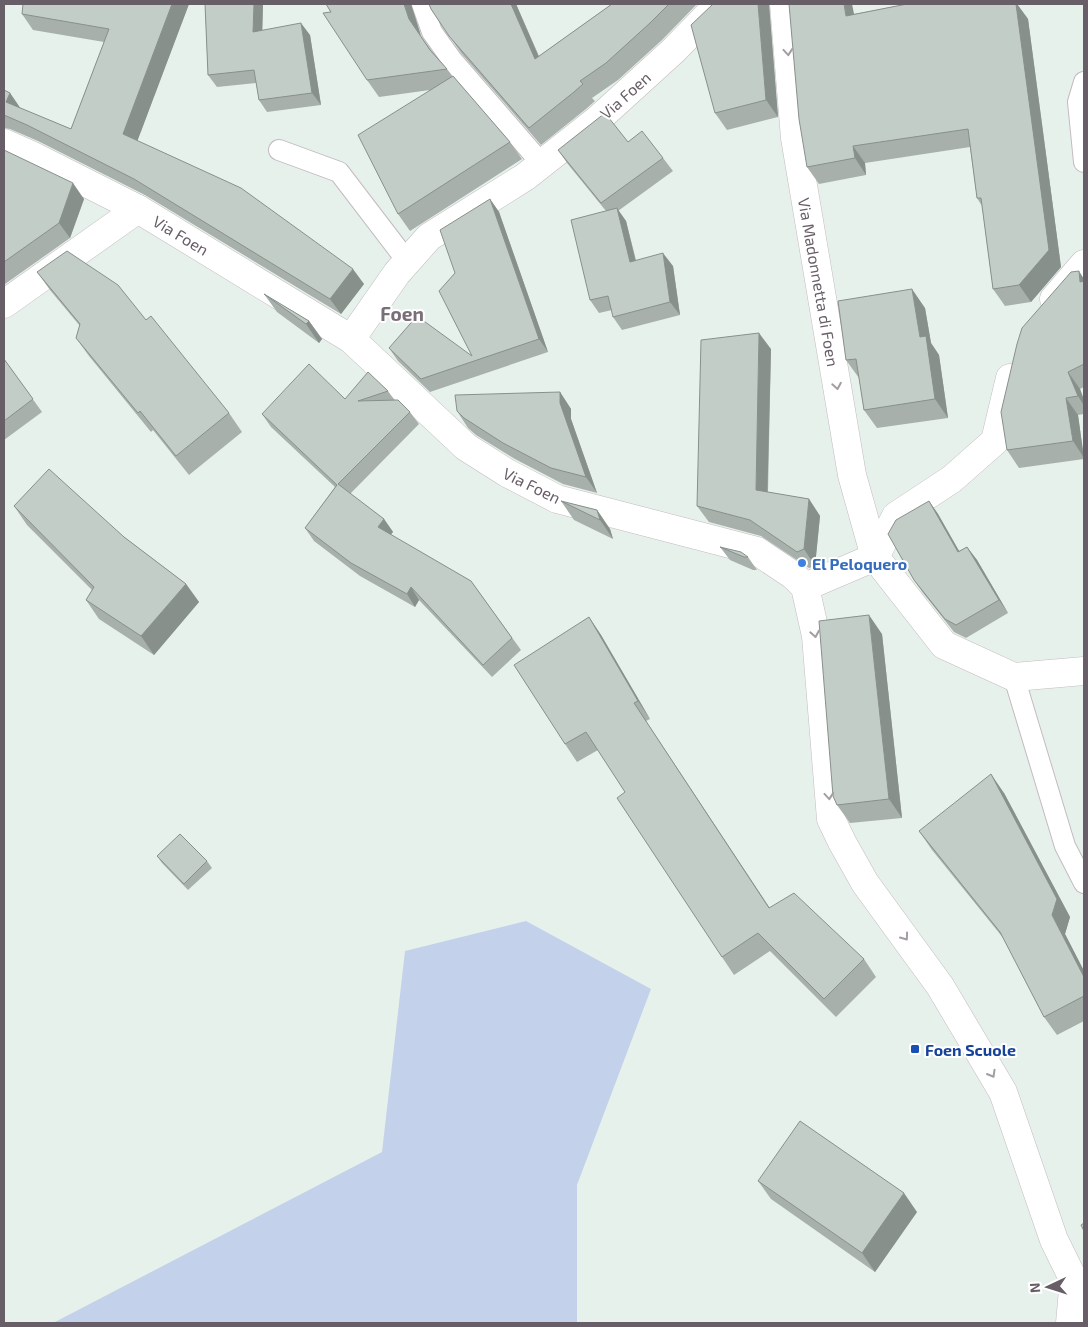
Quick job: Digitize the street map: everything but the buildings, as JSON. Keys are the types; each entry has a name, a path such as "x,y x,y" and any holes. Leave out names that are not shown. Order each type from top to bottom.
{"street":[{"name":"Via Foen","path":"351,339 397,272 429,237 525,177 542,164 603,114 673,51 719,4"},
{"name":"Via Madonnetta di Foen","path":"784,4 795,138 852,475 875,557"},
{"name":"Via Foen","path":"4,143 138,209 351,339 466,447 507,473 557,499 757,551 794,576 805,586"},
{"path":"4,304 138,209"},
{"path":"1036,320 1084,264"},
{"path":"1016,350 995,441 952,479 896,516 875,557 805,586 816,636 831,819 865,883 940,986 1003,1092 1054,1240 1079,1290 1070,1323"},
{"path":"875,557 944,645 1014,677 1084,671"}],"lane":[{"path":"422,4 432,32 452,60 542,164"},
{"path":"1084,82 1078,102 1084,162"},
{"path":"279,150 339,172 407,261"},
{"path":"1014,677 1065,846 1084,883"}],"shaded area":[{"path":"526,921 651,989 577,1185 577,1323 53,1323 382,1152 405,951"}],"place":[{"name":"El Peloquero","path":"802,563"},
{"name":"Foen Scuole","path":"915,1049"}],"district":[{"name":"Foen","path":"402,313"}]}
